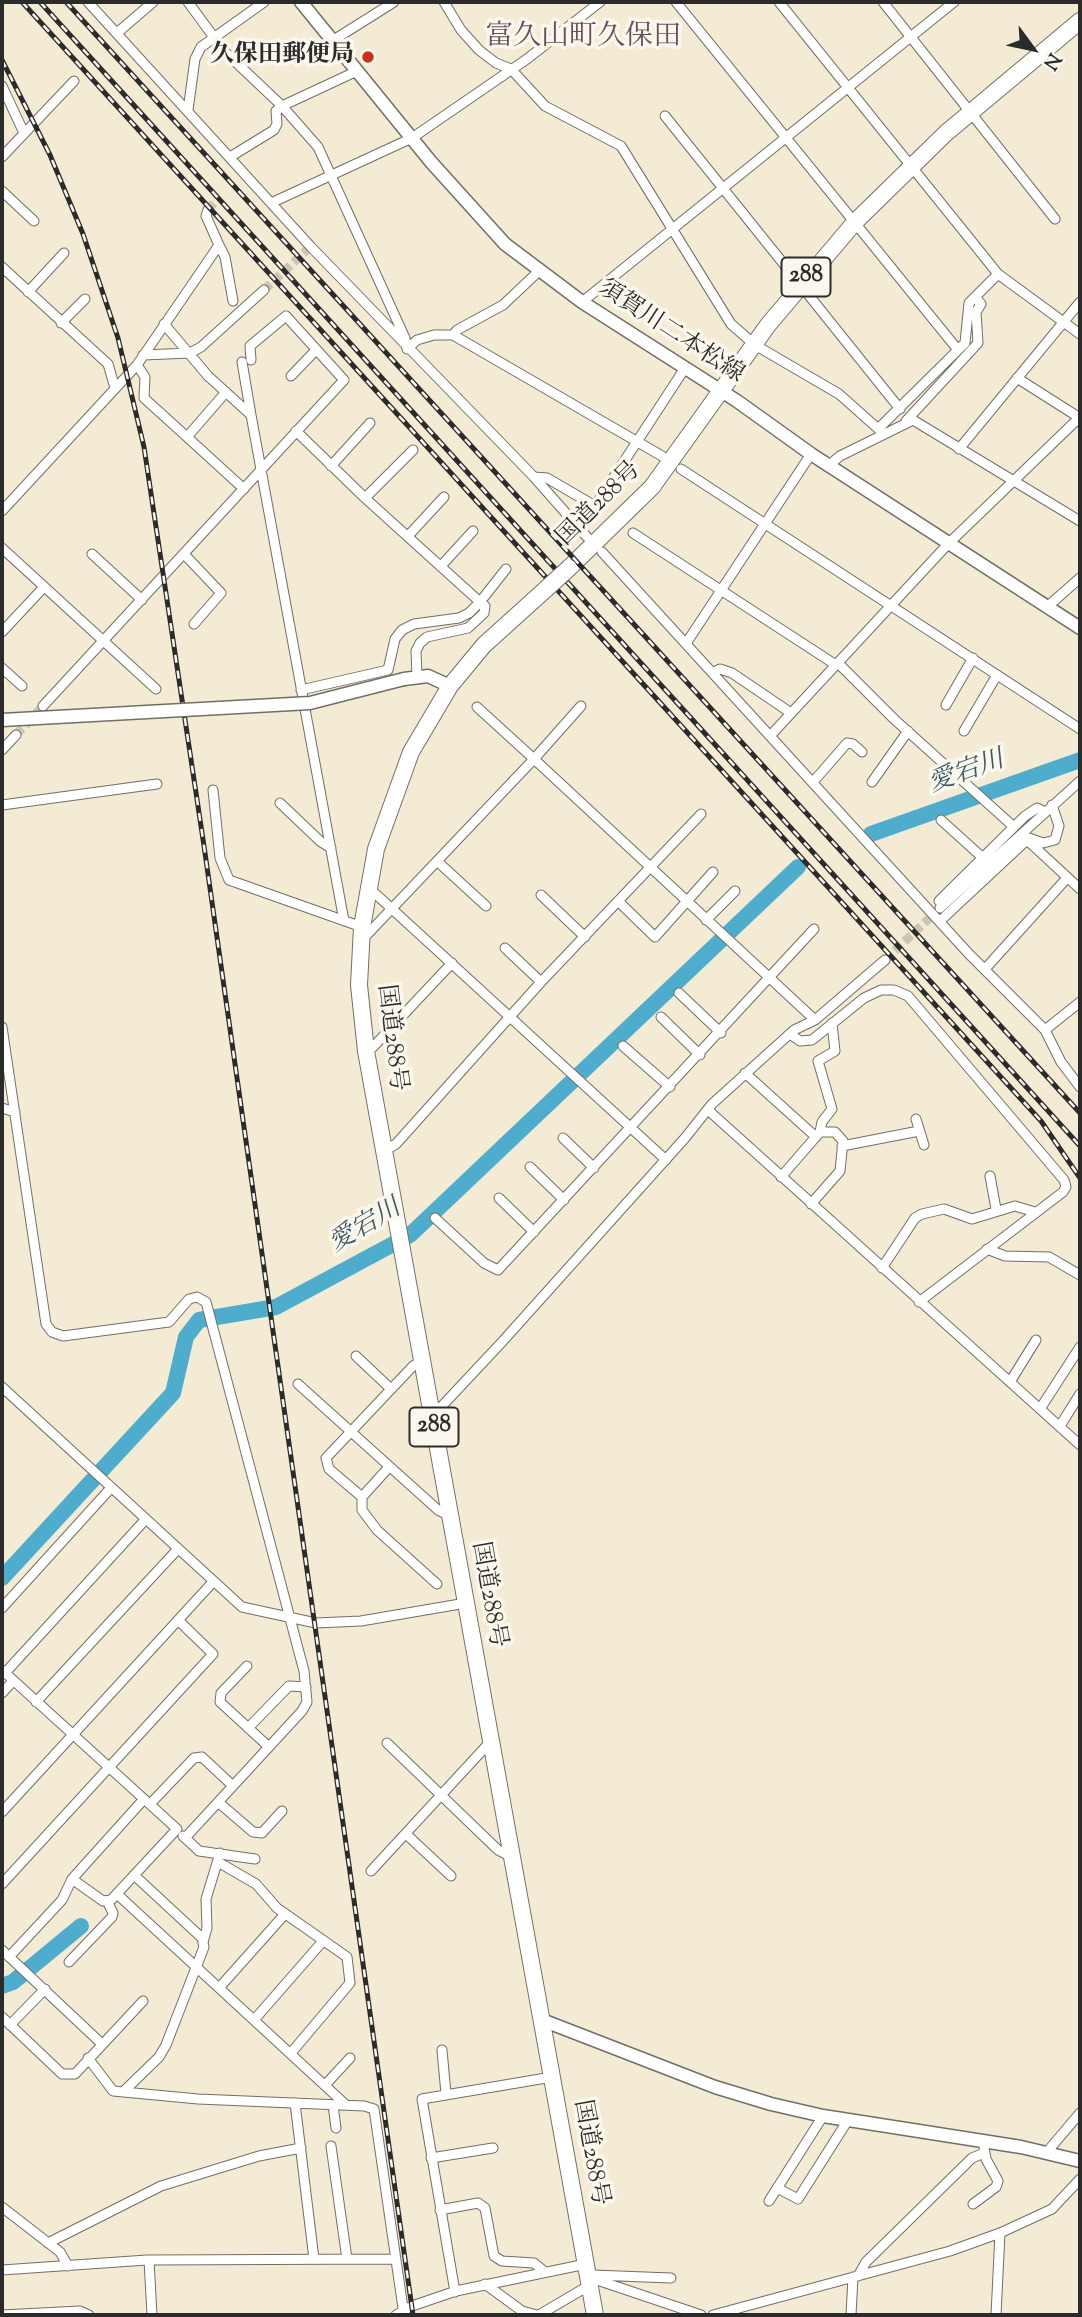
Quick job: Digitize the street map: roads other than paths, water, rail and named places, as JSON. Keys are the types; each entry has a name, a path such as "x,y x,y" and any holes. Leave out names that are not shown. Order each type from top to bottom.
{"highway":[{"name":"国道288号","path":"595,2315 366,1051 359,985 361,934 368,887 383,824 397,786 411,752 450,686 484,645 569,568 652,487 800,284 855,222 911,165 969,113 1080,21"}],"main road":[{"name":"須賀川二本松線","path":"301,2 478,217 539,271 828,466 1080,628"},
{"path":"2,720 310,703 428,676 450,686"},
{"path":"542,2020 715,2087 823,2116 984,2147 1078,2157"}],"street":[{"path":"88,2 310,248 534,477 587,537"},
{"path":"117,33 153,2"},
{"path":"188,2 224,51 282,106 318,147 405,338 407,349"},
{"path":"188,110 195,59 201,47 264,2"},
{"path":"332,41 394,2"},
{"path":"444,2 461,30 479,50 496,63 511,69 545,106 621,146 731,324 755,345 839,394 881,430"},
{"path":"271,203 412,138 511,69 600,2"},
{"path":"676,2 958,350"},
{"path":"779,2 998,274 1080,334"},
{"path":"883,2 1055,219"},
{"path":"582,302 787,140 954,2"},
{"path":"230,157 274,130 277,124 276,111 282,106 357,71"},
{"path":"2,157 74,81"},
{"path":"2,86 24,133"},
{"path":"665,116 900,409"},
{"path":"2,191 34,221"},
{"path":"208,210 206,216 225,257 233,301"},
{"path":"2,511 137,365 219,246"},
{"path":"28,292 64,253"},
{"path":"3,270 108,364 116,388"},
{"path":"453,335 457,330 503,305 539,271"},
{"path":"881,430 966,342 967,308 998,274"},
{"path":"144,355 190,353 207,342 264,289"},
{"path":"906,421 978,343 976,312 981,304 975,297"},
{"path":"61,323 85,299"},
{"path":"959,449 1080,303"},
{"path":"43,706 260,469 344,380 286,316 250,346 247,361 251,415 260,469 344,921"},
{"path":"164,324 226,392 251,415"},
{"path":"407,349 417,340 435,335 453,335 662,456"},
{"path":"291,376 316,350"},
{"path":"137,365 145,377 144,398 244,489"},
{"path":"534,477 547,478 595,506 685,368"},
{"path":"771,736 948,544 1080,418 1017,378"},
{"path":"187,437 226,392"},
{"path":"828,466 881,430 913,419 1080,521"},
{"path":"331,466 370,423"},
{"path":"296,431 365,498 485,606 484,613 468,628 427,637 419,643 410,678"},
{"path":"365,498 413,450"},
{"path":"687,642 811,454"},
{"path":"681,469 1080,729"},
{"path":"408,536 444,497"},
{"path":"441,566 473,531"},
{"path":"633,533 837,664 1080,889"},
{"path":"2,548 156,690"},
{"path":"601,552 687,642 813,782 935,909 940,921 1045,1030 1061,1062 1080,1087"},
{"path":"92,554 142,600"},
{"path":"184,554 221,593 194,624"},
{"path":"301,690 387,670 395,639 401,629 414,624 465,616 480,602 506,569"},
{"path":"1047,607 1080,578"},
{"path":"2,632 44,587"},
{"path":"946,705 973,659"},
{"path":"2,668 22,686"},
{"path":"714,672 720,669 732,673 791,713"},
{"path":"964,731 997,674"},
{"path":"213,790 220,858 229,880 344,921 361,934 394,909 581,706"},
{"path":"477,707 815,1020"},
{"path":"872,782 908,731"},
{"path":"2,750 16,735"},
{"path":"813,782 846,743 853,744 862,752"},
{"path":"940,921 1048,808 1080,781"},
{"path":"2,804 157,784"},
{"path":"280,803 321,842 331,848"},
{"path":"1023,834 1043,843 1055,840 1059,826 1048,808"},
{"path":"384,1151 396,1143 541,982 701,814"},
{"path":"941,820 983,858"},
{"path":"935,909 983,858 1023,834"},
{"path":"935,909 1023,834"},
{"path":"438,862 486,906"},
{"path":"618,901 655,937 713,872"},
{"path":"985,969 1068,878"},
{"path":"368,887 666,1160"},
{"path":"706,920 735,891"},
{"path":"541,895 585,937"},
{"path":"435,1218 495,1270 721,1033 814,929"},
{"path":"505,948 541,982"},
{"path":"432,1413 442,1406 502,1342 708,1111 790,1034 815,1020 884,960"},
{"path":"366,1051 373,1047 452,963"},
{"path":"790,1034 807,1042 864,998 881,990 894,990 914,1001 1064,1180 1065,1190 919,1302"},
{"path":"679,993 721,1033"},
{"path":"1045,1030 1080,1002"},
{"path":"661,1017 700,1055"},
{"path":"781,1177 818,1135 822,1122 832,1109 817,1061 835,1051 832,1023"},
{"path":"2,1027 44,1317 49,1329 63,1336 169,1322 190,1299 197,1297 206,1302 306,1687 306,1706 185,1838"},
{"path":"623,1046 670,1087"},
{"path":"746,1073 818,1135"},
{"path":"2,1108 15,1112"},
{"path":"708,1111 1080,1445"},
{"path":"916,1119 924,1145"},
{"path":"842,1146 919,1131"},
{"path":"811,1204 838,1176 843,1141 835,1132 818,1135"},
{"path":"563,1138 594,1168"},
{"path":"530,1167 564,1200"},
{"path":"990,1177 996,1209"},
{"path":"499,1198 534,1232"},
{"path":"881,1268 915,1218 922,1214 944,1209 972,1219 996,1209 1022,1206 1035,1212"},
{"path":"986,1249 997,1255 1049,1257 1080,1275"},
{"path":"1010,1382 1036,1340"},
{"path":"1040,1409 1080,1347"},
{"path":"356,1356 391,1389"},
{"path":"362,1497 329,1469 326,1461 328,1455 413,1366 423,1361"},
{"path":"298,1384 438,1510 450,1516"},
{"path":"2,1387 110,1489 242,1607 316,1623 361,1621 466,1603"},
{"path":"1060,1426 1080,1394"},
{"path":"389,1467 362,1497 362,1510 377,1530 437,1584"},
{"path":"2,1608 110,1489"},
{"path":"145,1520 3,1672 177,1829 195,1849 219,1858 256,1884 285,1914 347,1957 350,1983 291,2053"},
{"path":"36,1702 177,1550"},
{"path":"2,1812 213,1582"},
{"path":"2,1884 213,1654 178,1620"},
{"path":"247,1666 221,1693 220,1702 269,1748"},
{"path":"2,1693 13,1681"},
{"path":"248,1728 289,1686 306,1687"},
{"path":"371,1871 491,1741"},
{"path":"387,1742 498,1850 512,1857"},
{"path":"102,2044 6,1954 62,1900 72,1878 194,1758 202,1757 233,1786"},
{"path":"218,1802 253,1832 262,1833 282,1811"},
{"path":"107,1901 117,1894 177,1829"},
{"path":"406,1834 451,1876"},
{"path":"219,1858 255,1859"},
{"path":"123,2092 163,2051 197,1968 207,1928 206,1899 219,1858"},
{"path":"134,1875 203,1942"},
{"path":"69,1962 113,1913 107,1901 72,1878"},
{"path":"117,1894 346,2105"},
{"path":"219,1988 285,1914"},
{"path":"254,2020 323,1941"},
{"path":"10,2025 45,1989"},
{"path":"2,2017 62,2074 75,2074 143,2001"},
{"path":"442,2050 446,2094"},
{"path":"88,2058 113,2091 198,2099 346,2105 368,2107 376,2113 401,2314 455,2292 545,2272 671,2278"},
{"path":"326,2084 349,2058"},
{"path":"455,2292 421,2102 426,2096 552,2077"},
{"path":"295,2103 314,2259"},
{"path":"333,2105 337,2128"},
{"path":"1047,2152 1080,2112"},
{"path":"769,2201 823,2116"},
{"path":"777,2188 798,2199 848,2120"},
{"path":"331,2146 347,2259"},
{"path":"851,2315 856,2276 866,2262 984,2147 998,2180 996,2187 974,2204"},
{"path":"48,2243 161,2186 259,2156 301,2148"},
{"path":"431,2158 493,2148"},
{"path":"713,2315 1000,2233 1043,2215 1080,2179"},
{"path":"440,2210 478,2203 485,2208 494,2256 502,2261 534,2263 545,2272"},
{"path":"2,2207 60,2252 68,2266"},
{"path":"996,2315 1000,2233"},
{"path":"2,2270 149,2260 394,2259"},
{"path":"149,2260 152,2315"},
{"path":"485,2284 522,2311 538,2315 588,2276"},
{"path":"588,2276 701,2315"},
{"path":"2,2315 80,2311 89,2315"}],"waterway":[{"name":"愛宕川","path":"871,834 1080,760"},
{"name":"愛宕川","path":"2,1578 173,1393 186,1337 199,1320 276,1307 410,1235 798,867"},
{"path":"2,1986 13,1982 81,1926"}],"tunnel":[{"path":"208,210 219,196"},
{"path":"264,290 309,248"},
{"path":"16,735 43,706"},
{"path":"885,960 939,909"}],"railway":[{"path":"22,2 1041,1121 1080,1178"},
{"path":"40,2 1080,1146"},
{"path":"66,2 1080,1113"},
{"path":"2,60 50,155 83,234 118,338 144,447 204,846 413,2315"}],"place":[{"name":"久保田郵便局","path":"368,57"}],"district":[{"name":"富久山町久保田","path":"583,39"}]}
